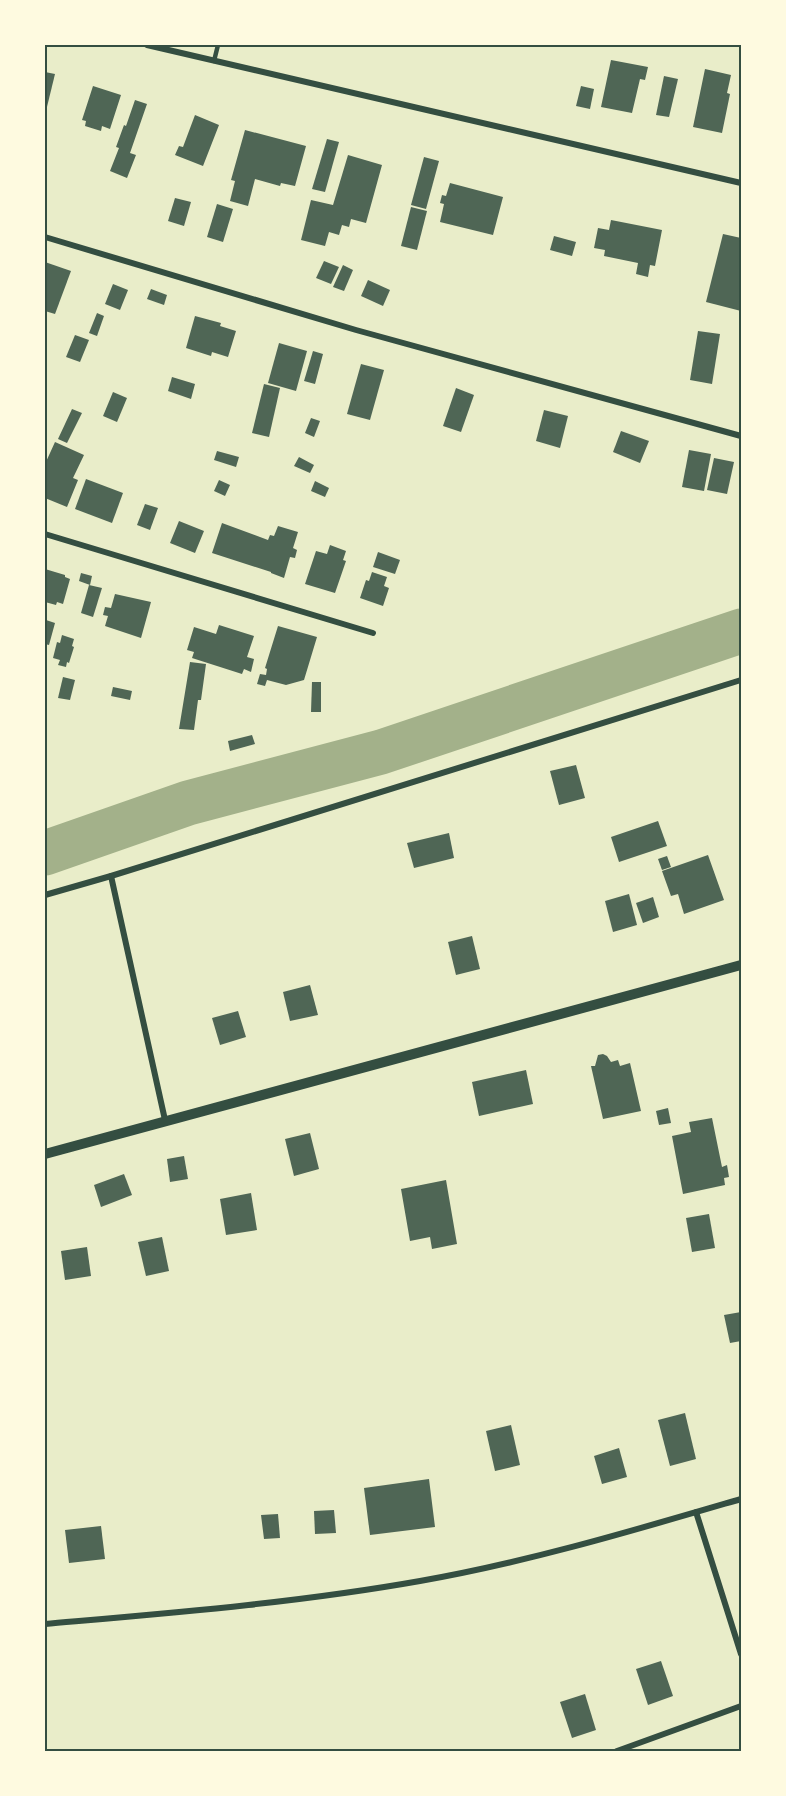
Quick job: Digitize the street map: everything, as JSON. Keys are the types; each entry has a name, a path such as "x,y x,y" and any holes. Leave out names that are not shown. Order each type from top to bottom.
{"street":[{"path":"147,45 741,183"},
{"path":"45,237 356,330 741,436"},
{"path":"45,534 372,633"},
{"path":"45,895 741,680"},
{"path":"111,876 165,1120"},
{"path":"45,1154 741,965"},
{"path":"45,1624 342,1594 422,1581 506,1564 741,1500"},
{"path":"696,1512 741,1654"},
{"path":"617,1751 741,1706"}],"lane":[{"path":"214,61 218,45"}],"building":[{"path":"611,60 648,67 645,80 640,79 632,113 601,107"},
{"path":"705,69 731,75 727,93 730,94 722,133 693,127"},
{"path":"45,72 55,74 46,111 45,110"},
{"path":"664,76 678,79 669,117 656,115"},
{"path":"93,86 121,95 110,129 102,126 101,131 85,126 86,121 82,120"},
{"path":"581,86 594,89 590,109 576,106"},
{"path":"135,100 147,104 130,153 136,155 127,178 110,171 119,148 116,147"},
{"path":"195,115 219,125 203,166 175,155 179,146 183,147"},
{"path":"245,130 306,146 295,186 281,183 280,186 255,179 248,206 230,201 235,181 231,180"},
{"path":"327,139 339,142 325,192 312,189"},
{"path":"348,155 382,165 366,223 351,219 349,227 342,225 339,235 329,232 325,246 301,240 311,200 333,205"},
{"path":"424,157 439,161 426,209 411,205"},
{"path":"450,183 503,197 493,235 440,222 444,204 440,203 442,195 446,196"},
{"path":"175,198 191,202 184,226 168,221"},
{"path":"217,204 233,209 223,242 207,237"},
{"path":"411,207 427,211 417,250 401,246"},
{"path":"611,220 662,230 655,266 650,265 648,277 636,274 638,263 604,256 605,250 594,248 598,228 609,230"},
{"path":"723,234 741,238 741,311 706,302"},
{"path":"554,236 576,242 572,256 550,250"},
{"path":"324,261 339,267 331,284 316,278"},
{"path":"45,262 71,271 55,314 45,311"},
{"path":"343,265 353,270 344,291 333,287"},
{"path":"368,280 390,290 383,306 361,296"},
{"path":"113,284 128,290 120,310 105,304"},
{"path":"151,289 167,295 164,305 147,299"},
{"path":"97,313 104,316 97,336 89,333"},
{"path":"195,316 221,323 220,326 236,331 228,357 212,352 211,356 186,348"},
{"path":"698,331 720,334 712,384 690,380"},
{"path":"75,335 89,340 80,362 66,357"},
{"path":"279,343 307,351 296,391 268,383"},
{"path":"313,351 323,354 315,384 304,381"},
{"path":"361,364 384,370 370,420 347,414"},
{"path":"172,377 195,384 191,399 168,391"},
{"path":"264,384 280,388 269,437 252,433"},
{"path":"456,388 474,395 461,432 443,426"},
{"path":"113,392 127,398 117,422 103,416"},
{"path":"72,409 82,413 67,443 58,439"},
{"path":"544,410 568,416 560,448 536,441"},
{"path":"311,418 320,421 314,437 305,433"},
{"path":"621,431 649,441 640,463 613,452"},
{"path":"55,442 84,455 73,478 78,480 67,507 45,498 45,464"},
{"path":"689,450 711,454 704,491 682,487"},
{"path":"217,451 239,457 236,467 214,460"},
{"path":"299,457 314,465 310,473 294,466"},
{"path":"714,458 734,462 727,494 707,490"},
{"path":"86,479 123,493 112,523 75,509"},
{"path":"219,480 230,485 225,496 214,491"},
{"path":"315,481 329,488 325,497 311,491"},
{"path":"145,504 158,508 150,530 137,525"},
{"path":"179,521 204,531 195,553 170,543"},
{"path":"222,523 268,540 270,535 274,536 278,526 298,532 293,548 297,550 295,558 290,557 284,578 212,553"},
{"path":"330,545 346,551 343,560 346,561 335,593 305,584 316,551 327,554"},
{"path":"378,552 400,560 395,574 373,567"},
{"path":"45,569 65,575 70,579 63,604 45,602"},
{"path":"372,572 387,577 384,586 389,588 383,606 360,598 366,580 369,581"},
{"path":"81,573 92,576 90,585 79,581"},
{"path":"89,585 102,588 93,617 81,613"},
{"path":"115,594 151,602 141,638 105,626 108,616 103,615 105,607 111,608"},
{"path":"46,620 55,623 49,645 45,644"},
{"path":"219,625 254,636 247,657 254,659 251,672 244,669 242,674 192,658 194,652 187,650 194,627 216,634"},
{"path":"278,626 317,637 304,680 286,685 267,680 265,686 257,684 260,674 266,675 267,669 265,668"},
{"path":"62,635 74,639 72,646 74,647 66,667 58,665 60,660 53,658 57,642 60,643"},
{"path":"190,662 206,664 194,730 179,729"},
{"path":"63,677 75,680 70,700 58,698"},
{"path":"312,682 321,682 321,712 311,712"},
{"path":"113,687 132,691 130,700 111,696"},
{"path":"252,735 255,744 230,751 228,741"},
{"path":"576,765 585,798 559,805 550,771"},
{"path":"658,821 667,846 619,862 611,837"},
{"path":"449,833 454,858 414,868 407,843"},
{"path":"708,855 724,900 684,914 678,894 671,896 662,871"},
{"path":"667,856 671,867 662,870 658,859"},
{"path":"629,894 637,925 613,932 605,901"},
{"path":"653,897 659,917 643,923 636,903"},
{"path":"472,936 480,969 456,975 448,942"},
{"path":"310,985 318,1015 290,1021 283,992"},
{"path":"238,1011 246,1037 220,1045 212,1018"},
{"path":"603,1054 611,1062 618,1060 620,1066 630,1063 641,1111 603,1119 591,1066 595,1066 598,1055"},
{"path":"526,1070 533,1104 479,1116 472,1082"},
{"path":"668,1108 671,1123 659,1125 656,1111"},
{"path":"712,1118 722,1167 727,1165 729,1177 724,1178 725,1185 683,1194 672,1136 691,1132 689,1122"},
{"path":"310,1133 319,1169 294,1176 285,1139"},
{"path":"184,1156 188,1179 170,1182 167,1159"},
{"path":"124,1174 132,1195 101,1207 94,1185"},
{"path":"446,1180 457,1244 432,1249 430,1237 410,1241 401,1189"},
{"path":"251,1193 257,1230 226,1235 220,1199"},
{"path":"709,1214 715,1248 692,1252 686,1218"},
{"path":"162,1237 169,1271 146,1276 138,1242"},
{"path":"87,1247 91,1276 65,1280 61,1251"},
{"path":"741,1312 741,1341 730,1343 724,1315"},
{"path":"685,1413 696,1459 670,1466 658,1420"},
{"path":"511,1425 520,1465 495,1471 486,1431"},
{"path":"619,1448 627,1477 602,1484 594,1456"},
{"path":"429,1479 435,1527 370,1535 364,1488"},
{"path":"334,1510 336,1533 315,1534 314,1511"},
{"path":"278,1514 280,1538 264,1539 261,1515"},
{"path":"101,1526 105,1559 69,1563 65,1530"},
{"path":"661,1661 673,1696 648,1705 636,1669"},
{"path":"585,1694 596,1730 572,1738 560,1702"}],"waterway":[{"path":"45,853 188,803 381,752 741,631"}]}
